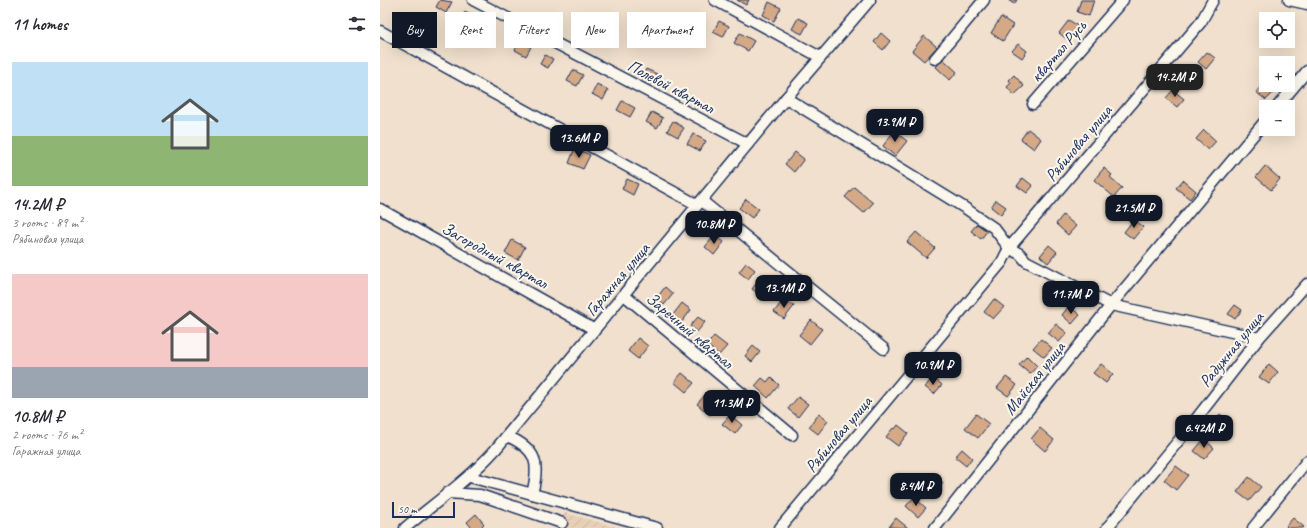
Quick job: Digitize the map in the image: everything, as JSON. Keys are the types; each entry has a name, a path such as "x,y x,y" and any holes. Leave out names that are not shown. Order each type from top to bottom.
{"street":[{"name":"Полевой квартал","path":"473,0 748,144"},
{"path":"715,0 820,57"},
{"name":"Гаражная улица","path":"405,528 470,476 507,436 624,295 697,202 870,0"},
{"path":"935,59 984,0"},
{"name":"квартал Русь","path":"1033,104 1124,0"},
{"name":"Рябиновая улица","path":"780,528 1002,262 1009,248 1201,22 1213,0"},
{"path":"1289,0 1307,4"},
{"path":"380,31 697,202 884,348"},
{"path":"1283,100 1307,71"},
{"path":"786,98 965,208 994,228 1009,248 1020,254 1026,261 1111,305 1259,338"},
{"name":"Майская улица","path":"935,528 1111,305 1259,128"},
{"name":"Загородный квартал","path":"380,209 595,330"},
{"name":"Радужная улица","path":"1107,528 1189,428 1259,338 1307,284"},
{"name":"Заречный квартал","path":"624,295 792,435"},
{"path":"507,436 522,442 532,452 536,465 536,479 532,494"},
{"path":"1253,528 1307,461"},
{"path":"470,476 657,528"},
{"path":"447,493 480,495 562,524"}],"shaded area":[{"path":"565,513 620,528 554,528"}],"building":[{"path":"440,0 452,2 447,12 436,7"},
{"path":"737,0 749,0 746,5"},
{"path":"1008,0 1017,0 1014,4"},
{"path":"1081,0 1094,0 1089,16 1077,12"},
{"path":"769,2 781,8 774,21 763,15"},
{"path":"1001,17 1013,25 1003,41 991,33"},
{"path":"798,18 808,23 802,34 792,29"},
{"path":"1069,20 1079,27 1069,41 1059,33"},
{"path":"719,21 729,26 723,37 713,32"},
{"path":"740,33 754,41 748,51 734,43"},
{"path":"881,33 890,41 883,50 874,42"},
{"path":"924,36 937,47 924,61 912,51"},
{"path":"1018,44 1027,51 1022,58 1012,51"},
{"path":"516,48 530,48 526,56 515,50"},
{"path":"1207,52 1215,58 1206,69 1198,62"},
{"path":"545,55 553,59 548,68 540,64"},
{"path":"943,59 957,72 950,80 936,67"},
{"path":"646,69 657,74 652,84 641,79"},
{"path":"573,70 583,75 577,86 567,81"},
{"path":"1014,75 1024,86 1014,95 1007,87 1011,83 1009,80"},
{"path":"597,84 608,90 603,100 592,94"},
{"path":"1259,89 1259,92 1273,93 1266,100 1256,92"},
{"path":"1173,90 1184,99 1177,107 1166,98"},
{"path":"622,101 635,108 630,117 617,110"},
{"path":"652,112 663,118 657,128 646,122"},
{"path":"673,121 684,128 678,137 667,131"},
{"path":"1028,129 1041,139 1034,149 1021,139"},
{"path":"1204,130 1216,141 1208,150 1196,139"},
{"path":"894,131 907,141 895,156 883,146"},
{"path":"693,134 706,141 700,151 687,144"},
{"path":"575,148 590,155 583,169 569,163"},
{"path":"795,152 804,159 794,172 785,164"},
{"path":"1265,166 1280,179 1271,190 1256,177"},
{"path":"1104,168 1112,175 1110,177 1122,188 1114,197 1094,180"},
{"path":"1023,178 1033,186 1027,193 1017,186"},
{"path":"627,179 638,184 633,195 622,189"},
{"path":"1183,180 1196,191 1190,199 1176,188"},
{"path":"854,187 873,203 864,213 845,197"},
{"path":"746,199 759,209 752,218 739,208"},
{"path":"996,200 1006,207 1001,215 991,207"},
{"path":"1063,215 1076,226 1068,235 1056,224"},
{"path":"1134,219 1143,227 1133,239 1124,232"},
{"path":"977,224 987,231 981,239 971,231"},
{"path":"916,232 935,248 926,258 907,242"},
{"path":"715,235 724,242 714,255 705,247"},
{"path":"512,240 525,247 518,260 505,253"},
{"path":"1049,245 1057,252 1048,263 1040,256"},
{"path":"746,263 755,270 748,279 739,272"},
{"path":"762,276 771,283 761,296 752,289"},
{"path":"665,287 673,294 664,305 656,299"},
{"path":"784,299 794,306 784,319 774,312"},
{"path":"994,299 1004,307 993,319 984,312"},
{"path":"682,303 691,310 681,323 672,316"},
{"path":"1235,305 1242,310 1235,319 1228,314"},
{"path":"1069,306 1080,315 1072,324 1062,315"},
{"path":"698,317 705,322 697,332 690,326"},
{"path":"811,320 822,329 810,344 799,335"},
{"path":"1056,324 1067,333 1059,342 1048,333"},
{"path":"714,336 727,346 719,355 707,345"},
{"path":"638,338 648,346 638,359 628,351"},
{"path":"1041,339 1052,348 1044,357 1033,348"},
{"path":"753,346 760,352 752,362 745,356"},
{"path":"1027,356 1037,366 1030,374 1019,365"},
{"path":"1101,364 1113,374 1106,383 1093,373"},
{"path":"1269,364 1278,372 1269,384 1259,377"},
{"path":"682,373 694,383 686,392 674,382"},
{"path":"771,377 779,385 768,398 755,386 762,378 767,382"},
{"path":"933,377 942,385 934,394 925,387"},
{"path":"1006,377 1017,385 1008,396 997,388"},
{"path":"705,395 718,405 710,415 697,404"},
{"path":"798,397 808,404 798,417 788,409"},
{"path":"819,414 828,421 818,434 809,427"},
{"path":"976,414 989,424 978,438 965,428"},
{"path":"1220,414 1230,422 1220,434 1210,426"},
{"path":"730,415 742,425 735,434 722,424"},
{"path":"898,425 908,433 898,446 886,437 893,428 895,429"},
{"path":"1040,428 1054,440 1045,451 1031,439"},
{"path":"1204,439 1214,448 1204,459 1194,451"},
{"path":"962,449 972,458 966,466 955,457"},
{"path":"1176,466 1188,475 1176,490 1164,480"},
{"path":"935,476 943,483 934,494 926,487"},
{"path":"1249,477 1261,487 1249,501 1237,492"},
{"path":"914,497 926,508 918,517 906,506"},
{"path":"476,514 484,524 480,528 472,528 467,522"},
{"path":"896,518 908,528 889,527"},
{"path":"1293,518 1304,527 1288,528 1286,526"}]}
